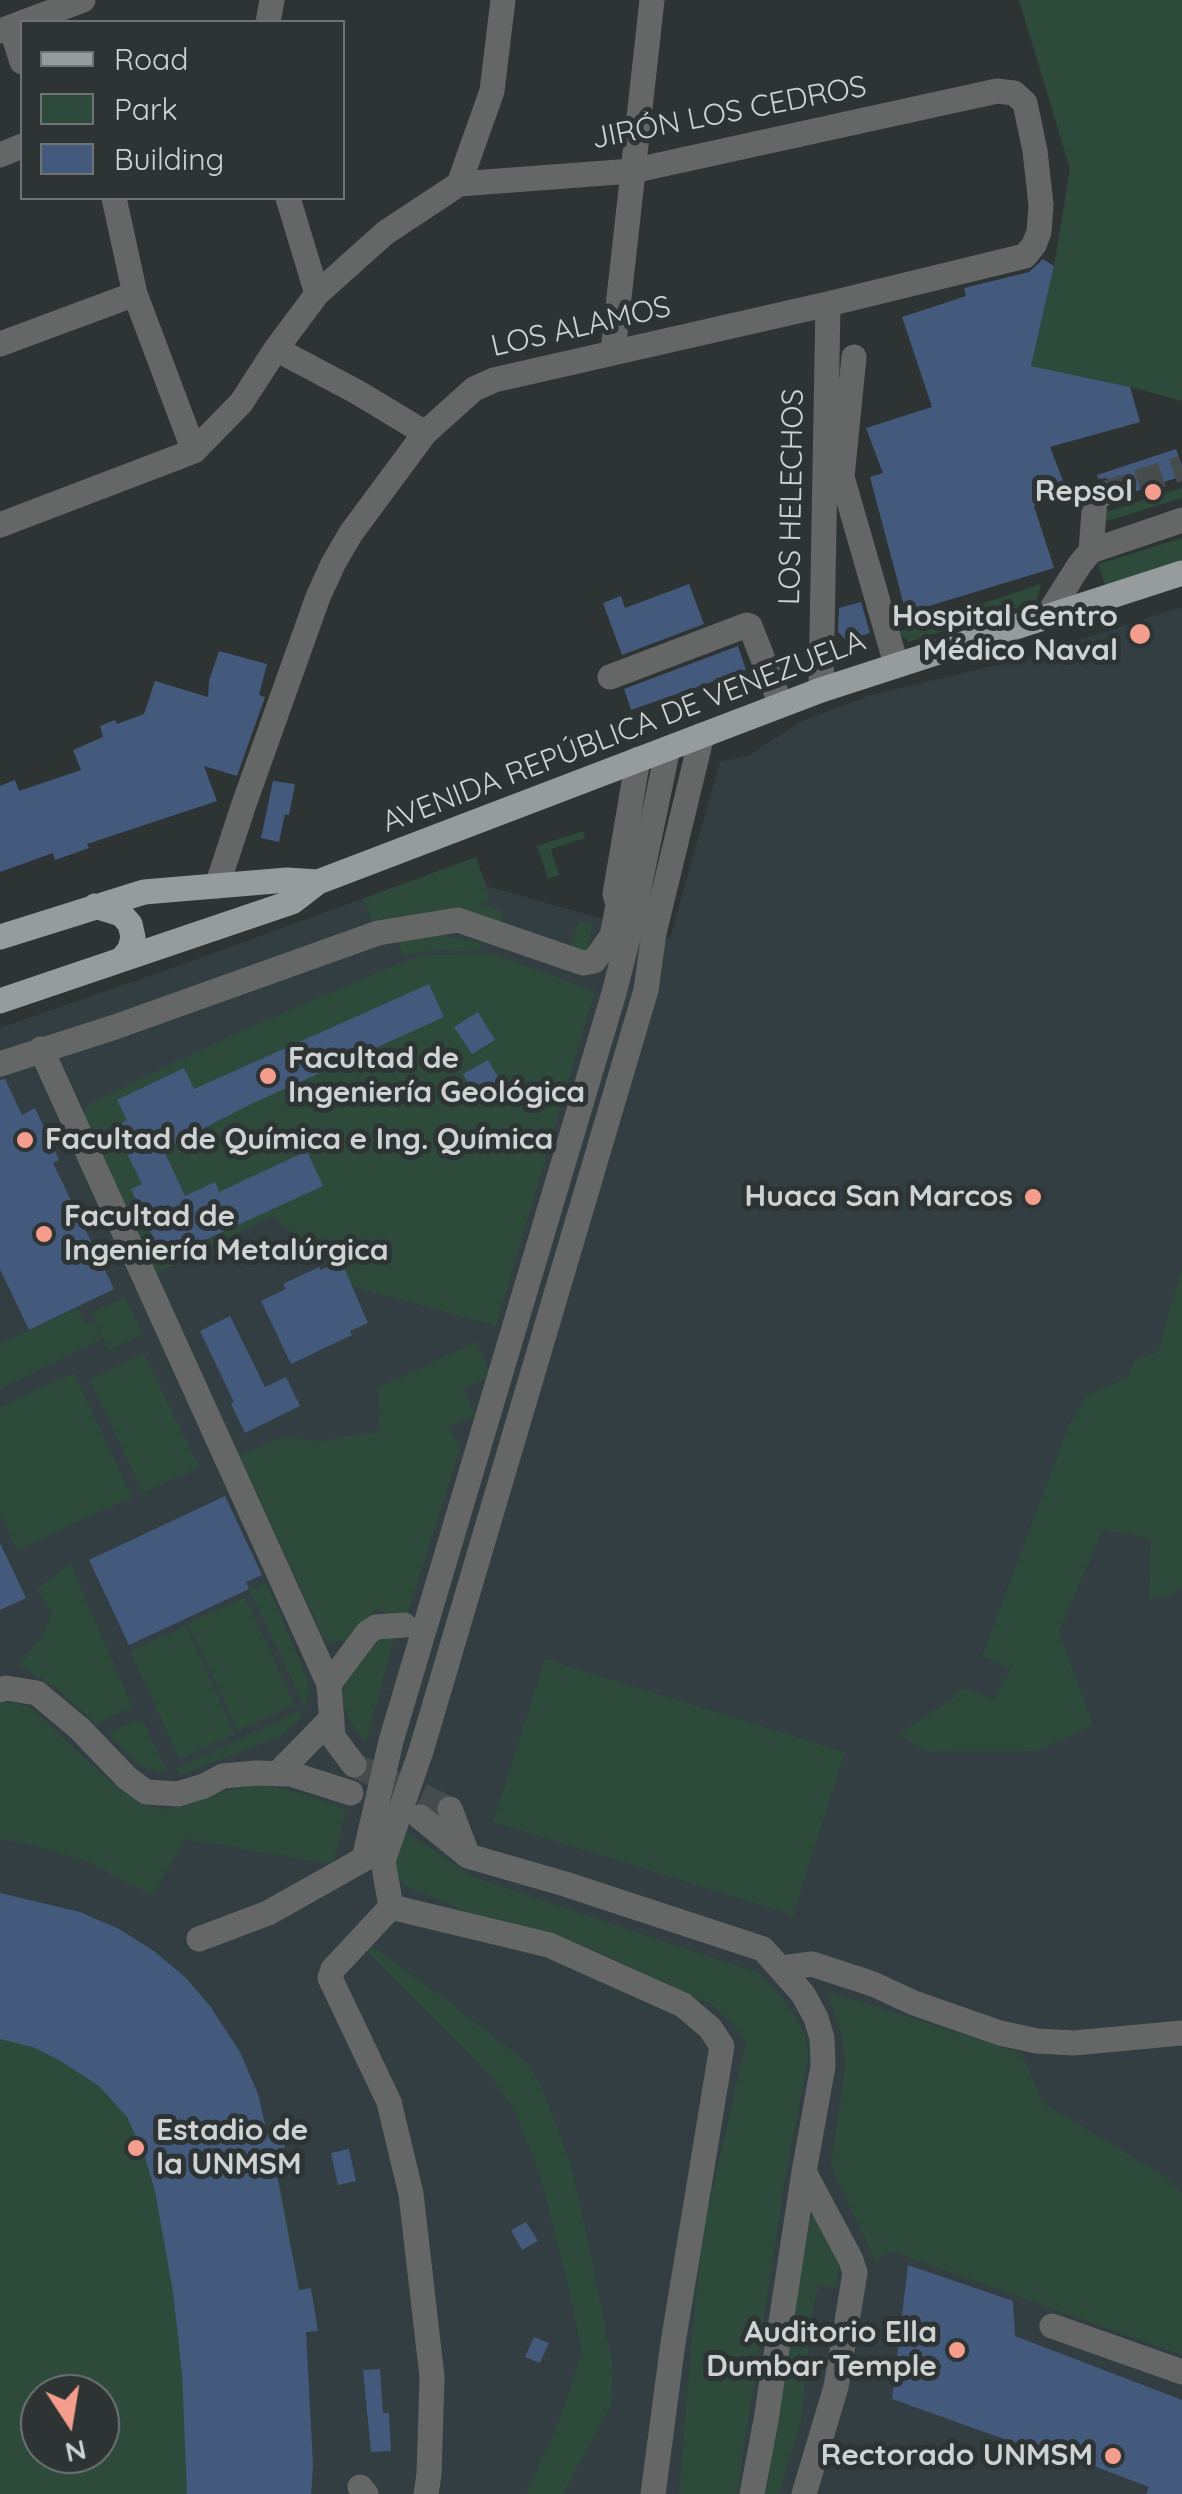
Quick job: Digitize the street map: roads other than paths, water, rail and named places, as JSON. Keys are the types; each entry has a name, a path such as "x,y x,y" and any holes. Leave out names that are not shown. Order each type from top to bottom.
{"main road":[{"name":"AVENIDA REPÚBLICA DE VENEZUELA","path":"0,1001 292,902 318,882 781,704 1182,573"},
{"name":"AVENIDA REPÚBLICA DE VENEZUELA","path":"0,937 144,892 286,880 318,882"},
{"path":"95,906 121,914 130,924 133,936 122,959"}],"street":[{"path":"30,20 84,0"},
{"path":"459,184 488,105 503,0"},
{"path":"613,352 652,0"},
{"path":"5,29 20,58"},
{"name":"JIRÓN LOS CEDROS","path":"0,525 194,451 241,402 317,294 385,233 459,184 632,171 997,91 1014,93 1028,109 1040,192 1034,245 1025,256"},
{"path":"114,200 136,294 194,451"},
{"path":"289,200 317,294"},
{"name":"LOS ALAMOS","path":"216,886 333,564 425,432 474,389 487,382 1025,256"},
{"path":"0,344 136,294"},
{"name":"LOS HELECHOS","path":"821,690 828,304"},
{"path":"276,349 425,432"},
{"path":"854,357 842,477 896,664"},
{"path":"1092,551 1094,498 1103,494"},
{"path":"1047,616 1092,551 1182,520"},
{"path":"610,677 747,625 781,704"},
{"path":"391,1908 383,1861 422,1751 646,990 654,933 702,735"},
{"path":"199,1938 268,1913 364,1859 390,1741 614,993 632,926 668,748"},
{"path":"0,1064 378,934 458,920 588,964 594,962 604,946 600,933 606,901 615,894 638,760"},
{"path":"0,1690 37,1693 146,1792 178,1794 223,1776 256,1773 290,1774 341,1790 348,1759 333,1737 329,1684 41,1050"},
{"path":"329,1684 368,1632 376,1627 404,1625"},
{"path":"277,1774 332,1718"},
{"path":"450,1809 468,1856"},
{"path":"420,1817 468,1856 763,1949 803,1994 816,2018 822,2038 823,2066 752,2494"},
{"path":"391,1908 549,1945 682,2005 710,2028 722,2046 650,2489"},
{"path":"391,1908 330,1978 388,2102 411,2194 432,2377 426,2494"},
{"path":"781,1968 812,1964 1000,2033 1036,2042 1074,2043 1182,2034"},
{"path":"804,2172 855,2273 836,2387 804,2494"},
{"path":"1052,2326 1182,2372"}],"tunnel":[{"path":"1103,494 1182,468"},
{"path":"354,1765 450,1809"}],"place":[{"name":"Repsol","path":"1153,492"},
{"name":"Hospital Centro Médico Naval","path":"1140,634"},
{"name":"Facultad de Ingeniería Geológica","path":"268,1076"},
{"name":"Facultad de Química e Ing. Química","path":"25,1140"},
{"name":"Huaca San Marcos","path":"1033,1197"},
{"name":"Facultad de Ingeniería Metalúrgica","path":"44,1234"},
{"name":"Estadio de la UNMSM","path":"136,2148"},
{"name":"Auditorio Ella Dumbar Temple","path":"957,2350"},
{"name":"Rectorado UNMSM","path":"1113,2456"}]}
